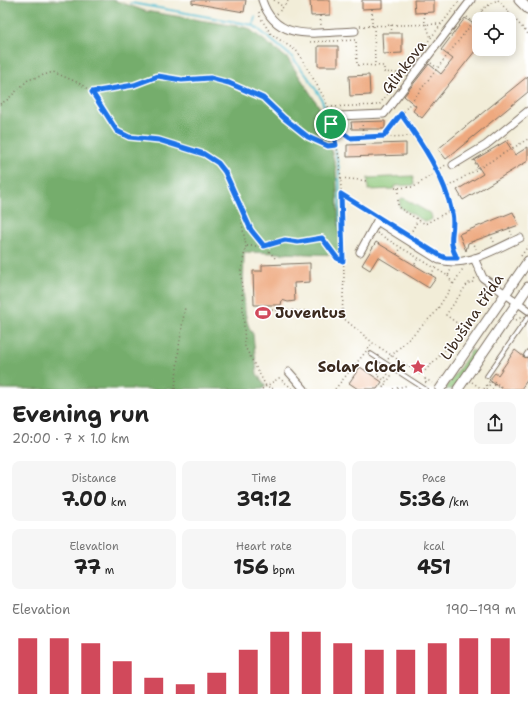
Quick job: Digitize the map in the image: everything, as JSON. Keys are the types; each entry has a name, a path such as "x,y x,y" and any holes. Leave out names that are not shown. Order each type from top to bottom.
{"street":[{"name":"Glinkova","path":"339,116 384,114 471,0"},
{"path":"519,0 528,9"},
{"path":"260,3 274,22 290,32 355,31"},
{"path":"453,165 486,145 528,111"},
{"path":"360,252 377,221 440,260 450,262 462,262 476,254 519,236"},
{"path":"476,254 483,278 528,310"},
{"name":"Libušina třída","path":"437,386 506,294 524,260"},
{"name":"Libušina třída","path":"458,389 528,287"},
{"path":"289,372 304,389"}],"lane":[{"path":"487,376 528,317"},
{"path":"371,354 425,389"}],"path":[{"path":"274,0 283,7"},
{"path":"275,17 289,0"},
{"path":"327,107 379,105 460,0"},
{"path":"481,12 497,0 509,12"},
{"path":"260,3 260,17 271,34 298,52 315,79 327,107 340,161 343,261 342,317"},
{"path":"372,9 375,65"},
{"path":"424,13 425,24 431,38"},
{"path":"465,15 472,21"},
{"path":"320,16 321,27"},
{"path":"516,19 528,34"},
{"path":"384,136 472,23"},
{"path":"391,25 392,32"},
{"path":"356,40 357,65 384,66 384,72 397,73 397,82"},
{"path":"429,62 437,68"},
{"path":"0,104 7,100 28,80 54,72 79,82 92,92 117,131 129,137 159,140 211,157 225,172 251,230 275,258"},
{"path":"92,92 134,85 158,76 182,80 210,78 229,83 263,98 284,118 308,137 328,146 336,145"},
{"path":"401,114 416,136 444,189 452,214 451,243 457,258 452,258"},
{"path":"392,118 396,121"},
{"path":"362,121 363,137"},
{"path":"331,124 350,138 416,136"},
{"path":"444,189 528,139"},
{"path":"507,140 512,148"},
{"path":"473,161 478,169"},
{"path":"341,178 368,181"},
{"path":"398,188 398,207 425,224 451,210"},
{"path":"341,194 375,215"},
{"path":"239,204 246,246 241,271 245,347 266,386 274,389"},
{"path":"409,236 418,220"},
{"path":"508,227 513,237 519,236"},
{"path":"373,237 376,232 448,276 454,284"},
{"path":"490,234 494,244"},
{"path":"246,246 264,246 285,240 298,242 322,238 337,258 343,261"},
{"path":"473,241 476,254"},
{"path":"524,260 528,246"},
{"path":"398,254 401,248"},
{"path":"415,264 418,258"},
{"path":"431,275 438,264"},
{"path":"445,266 452,268 448,276"},
{"path":"387,382 376,375 391,355 435,313 465,266 458,267"},
{"path":"470,333 446,315 468,283 472,283 477,274"},
{"path":"175,389 185,307"},
{"path":"268,310 311,312 342,317 372,342 421,375 462,332 467,336"},
{"path":"335,389 372,342"},
{"path":"385,378 388,374 391,376 383,387 386,389"},
{"path":"262,389 279,378 293,389"},
{"path":"426,384 425,378 437,386"},
{"path":"484,389 491,379 504,389"},
{"path":"393,389 415,382"},
{"path":"472,382 484,389"},
{"path":"484,389 491,382 501,389"},
{"path":"492,389 494,385"}],"green space":[{"path":"0,0 114,0 145,11 248,28 288,59 320,108 336,168 340,255 244,252 244,307 249,327 253,334 257,374 266,386 262,389 0,389"},
{"path":"413,176 414,185 394,186 394,189 368,190 368,178"},
{"path":"402,198 431,214 432,219 426,222 400,207 400,200"},
{"path":"472,350 476,353 453,389 445,389"}],"building":[{"path":"192,0 246,0 244,12 192,3"},
{"path":"310,0 330,0 330,15 311,16"},
{"path":"362,0 382,0 382,8 362,9"},
{"path":"414,0 434,0 434,12 415,13"},
{"path":"465,18 472,23 472,55 422,118 413,111 416,106 404,96 429,64 441,74 453,59 441,50"},
{"path":"382,33 402,33 402,53 383,54"},
{"path":"318,46 338,46 338,66 318,66"},
{"path":"369,75 370,95 350,96 349,76"},
{"path":"528,76 528,92 446,159 438,149"},
{"path":"385,121 385,129 352,129 351,122"},
{"path":"506,141 515,155 528,147 528,161 463,200 457,190 483,174 474,160"},
{"path":"406,143 406,155 347,157 347,145"},
{"path":"513,212 519,225 468,243 466,251 459,234"},
{"path":"376,242 436,278 429,288 378,257 370,270 362,265"},
{"path":"310,263 310,282 294,283 295,301 288,302 282,300 281,305 254,305 253,271 262,271 262,265"},
{"path":"515,350 524,357 528,358 528,379 521,389 502,389 489,380 495,373 498,375"},
{"path":"360,367 382,382 377,389 358,389 349,383"}],"waterway":[{"path":"131,3 253,25"},
{"path":"255,17 253,25 291,56 307,76 320,96 325,108 339,168 341,254"}],"place":[{"name":"Juventus","path":"263,313"},
{"name":"Solar Clock","path":"418,367"}],"route":[{"path":"158,76 182,80 210,78 229,83 263,98 284,118 308,137 328,146 336,145 331,124 350,138 384,136 401,114 423,145 444,189 452,214 452,249 457,258 446,258 439,255 341,194 343,261 337,258 322,238 298,242 285,240 264,246 251,230 225,172 218,163 211,157 204,154 159,140 129,137 117,131 92,92 134,85 158,76"}]}
